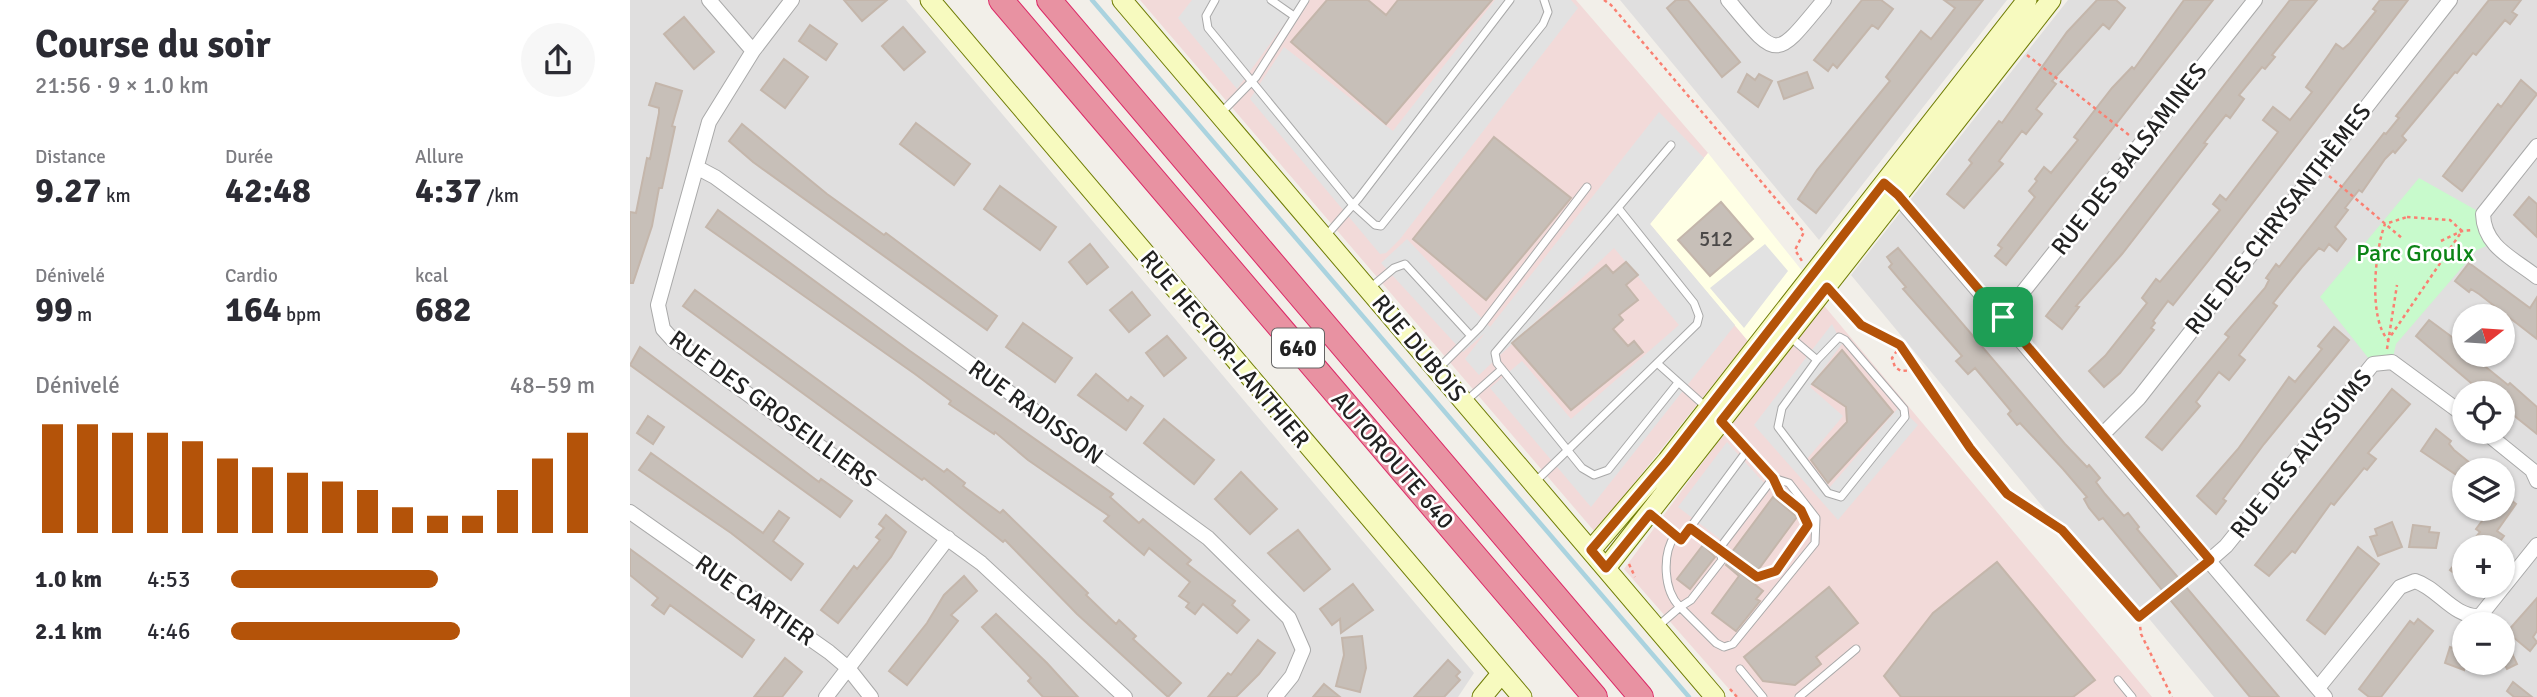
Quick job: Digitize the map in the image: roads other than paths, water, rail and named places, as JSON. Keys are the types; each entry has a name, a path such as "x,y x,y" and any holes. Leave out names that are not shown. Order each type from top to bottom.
{"highway":[{"name":"AUTOROUTE 640","path":"1001,0 1595,697"},
{"name":"AUTOROUTE 640","path":"1049,0 1641,697"}],"street":[{"path":"709,0 753,51"},
{"name":"RUE DES GROSEILLIERS","path":"792,0 753,51 709,122 658,305 663,329 673,340 981,563 1125,697"},
{"name":"RUE HECTOR-LANTHIER","path":"930,0 1516,695"},
{"name":"RUE DUBOIS","path":"1122,0 1715,697"},
{"path":"1728,0 1763,43 1776,46 1788,43 1824,0"},
{"path":"1891,189 2027,0"},
{"path":"1591,550 1714,415 1891,189 2050,0"},
{"name":"RUE DES BALSAMINES","path":"2003,317 2255,0"},
{"name":"RUE DES CHRYSANTHÈMES","path":"2103,434 2139,398 2447,1"},
{"path":"2537,146 2483,214 2483,229 2491,244 2537,277"},
{"name":"RUE RADISSON","path":"698,168 715,177 1209,538 1289,618 1303,650 1292,676 1275,697"},
{"path":"1891,189 2322,693 2400,587 2415,581 2424,583 2464,615 2480,616 2537,545"},
{"name":"RUE DES ALYSSUMS","path":"2210,560 2226,546 2373,364 2392,362 2410,372 2452,405"},
{"path":"1606,568 1650,514 1714,415"},
{"path":"2500,444 2532,470 2537,481"},
{"name":"RUE CARTIER","path":"630,512 848,668 871,697"},
{"path":"826,697 948,538"},
{"path":"1482,697 1501,674"}],"lane":[{"path":"1215,0 1206,16 1208,29 1353,205 1375,225 1381,226 1544,24 1548,12 1544,0"},
{"path":"1271,0 1294,16"},
{"path":"1220,114 1252,82 1305,0"},
{"path":"1324,237 1353,205 1510,0"},
{"path":"1671,145 1498,348 1497,363 1588,472 1603,474 1678,384"},
{"path":"1437,370 1471,336 1587,187"},
{"path":"1534,484 1697,324 1699,316 1695,303 1619,209"},
{"path":"1369,289 1394,268 1405,264 1471,336"},
{"path":"1781,329 1817,360"},
{"path":"1839,337 1845,340 1904,409 1905,418 1841,497 1828,494 1778,427 1782,408 1817,360 1833,341 1839,337"},
{"path":"1657,363 1714,415 1773,478 1780,493 1806,516 1808,525 1776,571 1757,577 1690,528"},
{"path":"1465,402 1502,369"},
{"path":"1650,514 1681,540 1746,452"},
{"path":"1718,550 1773,478"},
{"path":"1675,534 1666,550 1668,587 1672,599 1716,643 1724,647 1733,644 1815,544 1815,518 1788,483 1773,478"},
{"path":"1656,628 1691,600 1722,560 1718,550"},
{"path":"1799,697 1856,649"},
{"path":"1740,669 1763,697"},
{"path":"2118,680 2132,697"}],"waterway":[{"path":"1092,0 1689,697"}],"park label":[{"name":"Parc Groulx","path":"2415,253"}]}
